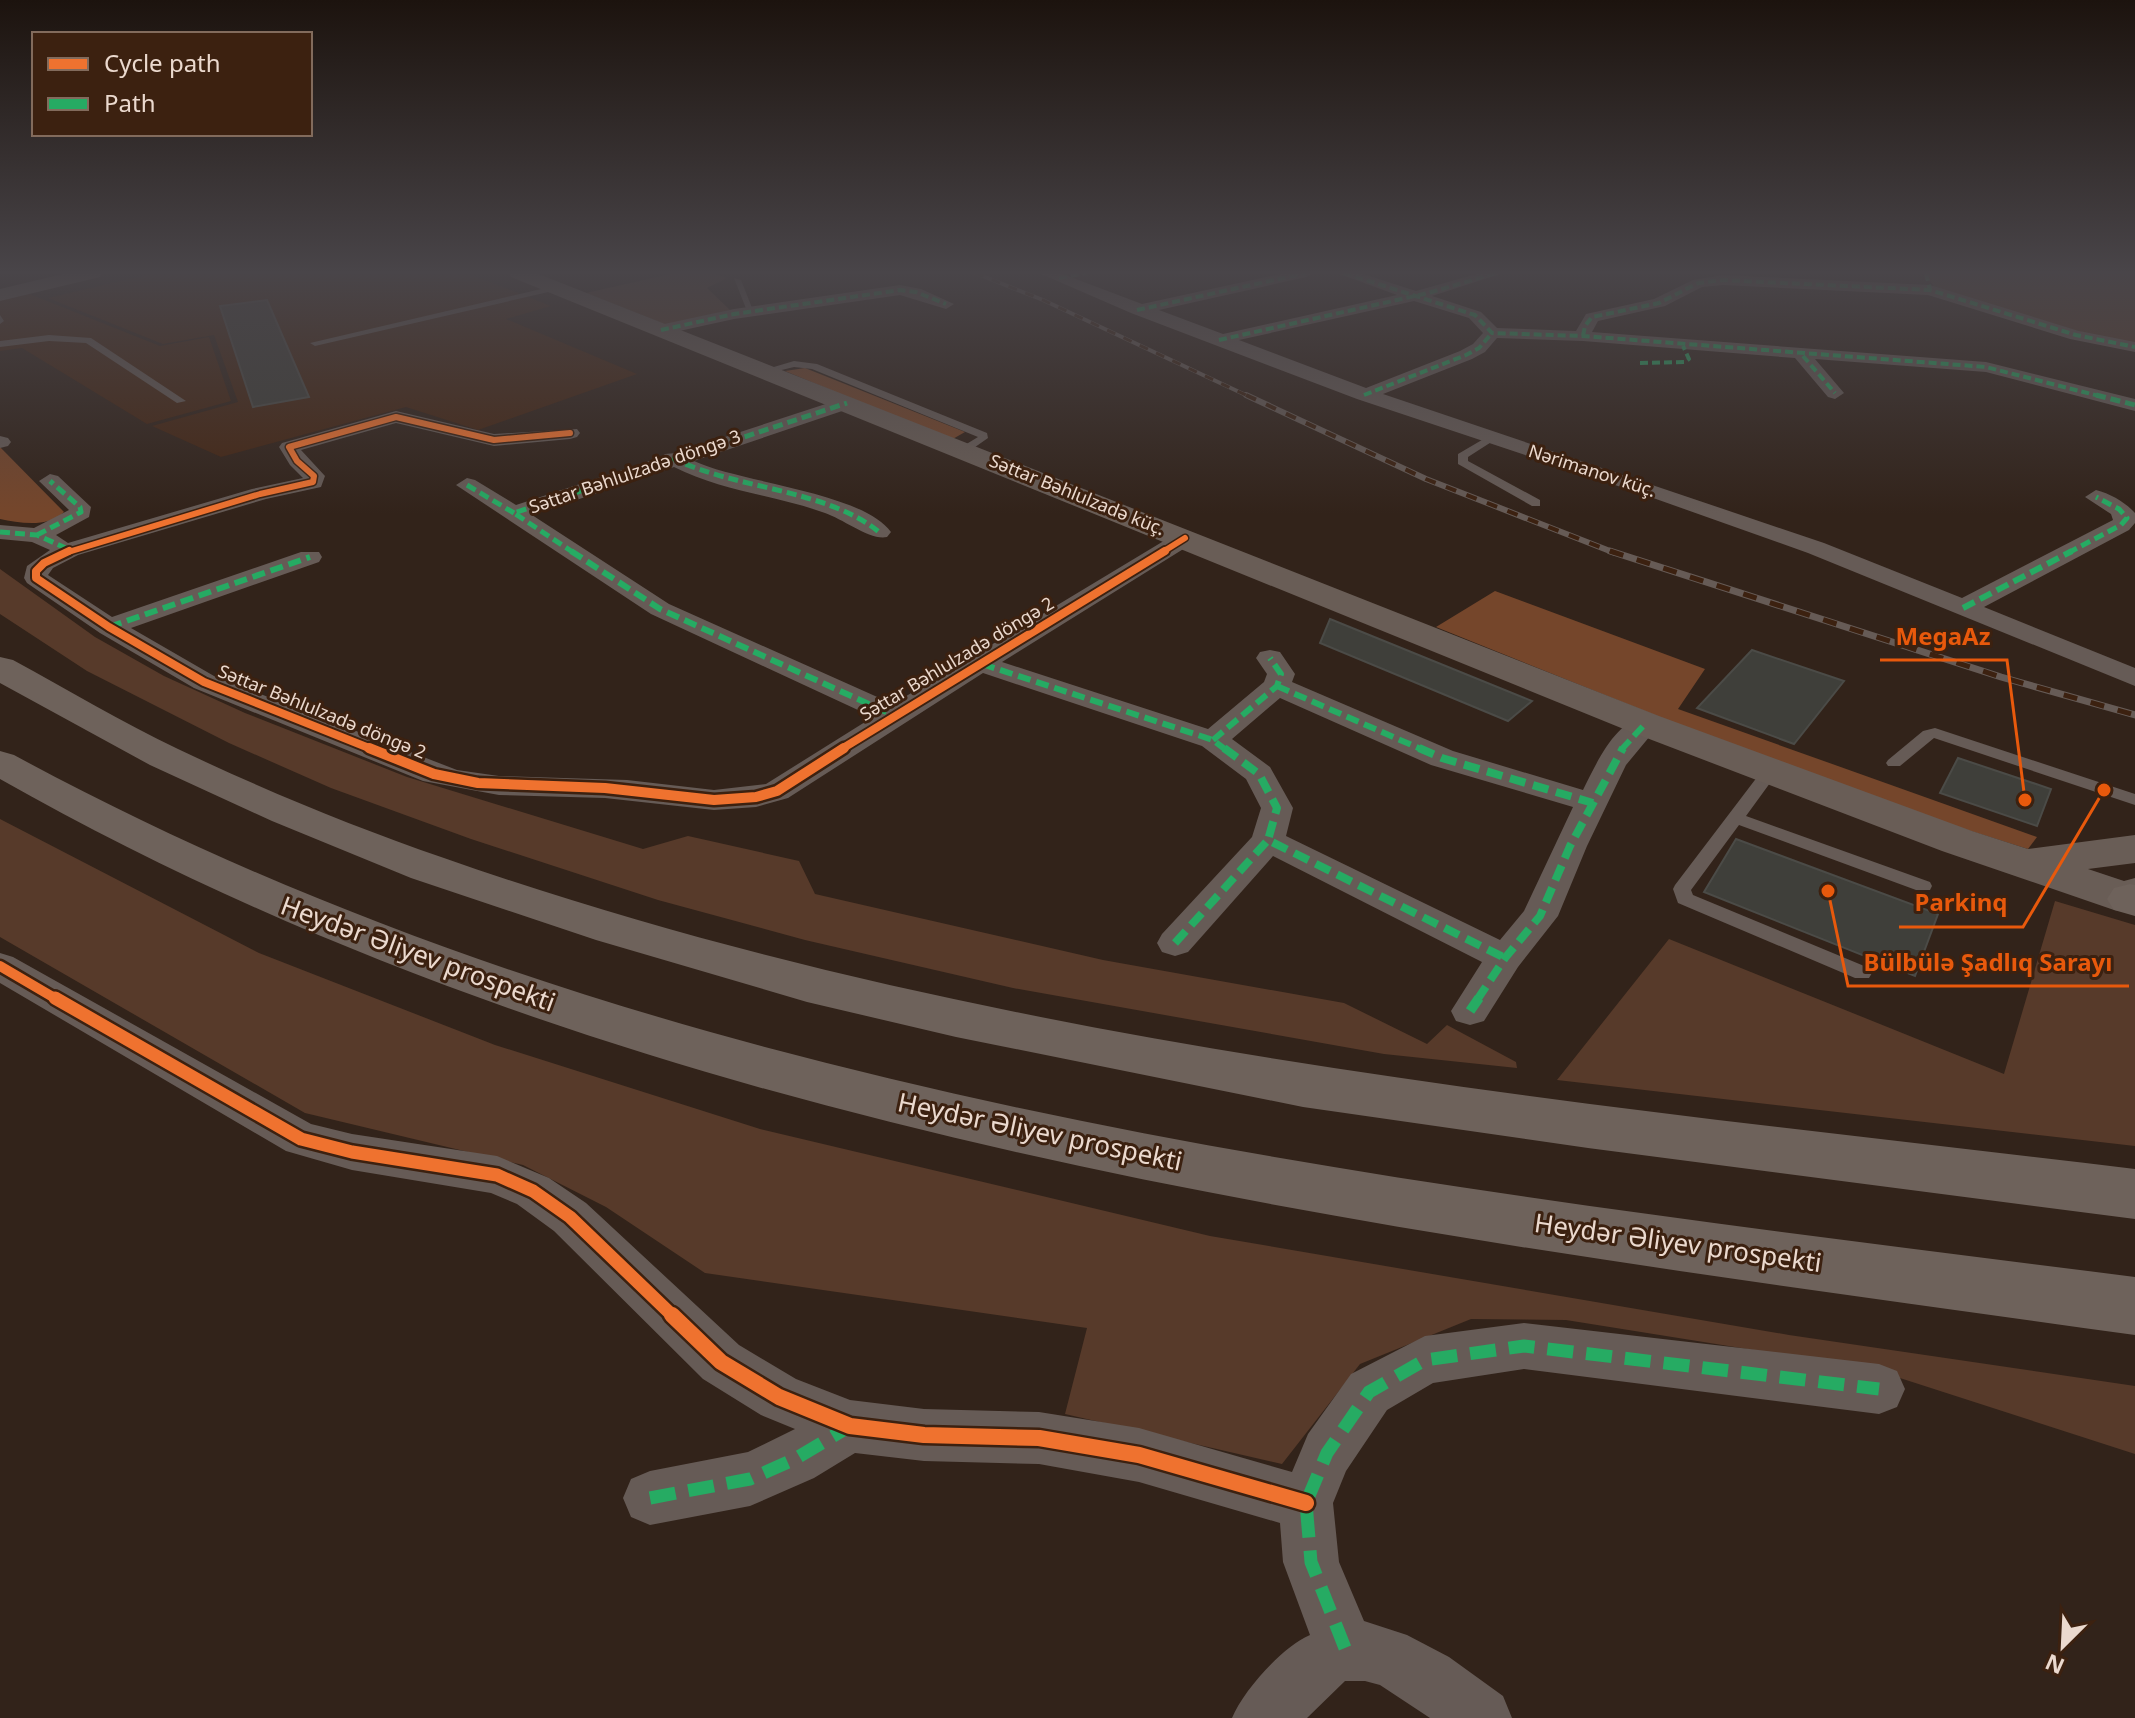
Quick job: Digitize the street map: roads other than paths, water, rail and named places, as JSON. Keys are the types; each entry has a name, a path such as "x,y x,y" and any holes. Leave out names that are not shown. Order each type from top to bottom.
{"highway":[{"path":"0,668 164,757 287,812 427,868 613,929 807,984 956,1018 1303,1086 1603,1128 2135,1194"},
{"name":"Heydər Əliyev prospekti","path":"0,763 74,806 186,861 344,931 537,1000 754,1065 922,1109 1293,1185 1614,1235 2135,1306"}],"main road":[{"name":"Səttar Bəhlulzadə küç.","path":"720,353 1645,724 2024,863 2133,898"},
{"path":"2024,863 2135,849"}],"street":[{"name":"Nərimanov küç.","path":"1254,353 1491,439 1650,489 1803,543 2135,678"},
{"path":"1364,395 1469,353"},
{"path":"1640,363 1685,362 1689,359 1686,353"},
{"path":"1769,353 1986,367 2135,405"},
{"path":"1803,356 1835,393"},
{"name":"Səttar Bəhlulzadə döngə 3","path":"514,513 672,458 847,403"},
{"name":"Səttar Bəhlulzadə döngə 2","path":"570,433 494,440 410,418 379,420 289,447 289,452 314,476 313,482 260,494 70,550 44,563 36,571 36,578 109,627 204,682 434,774 472,785 606,788 725,801 756,799 777,791 893,715 982,664 1185,538"},
{"path":"672,458 717,477 776,491 865,520 879,532"},
{"path":"37,535 81,512 80,507 50,481"},
{"path":"467,485 514,513"},
{"path":"1963,608 2121,525 2127,518 2119,509 2096,497"},
{"name":"Səttar Bəhlulzadə döngə 3","path":"514,513 660,609 830,689 893,715"},
{"path":"0,532 37,535 70,550"},
{"path":"109,627 310,557"},
{"path":"982,664 1213,740 1259,774 1277,808 1268,840 1175,943"},
{"path":"1213,740 1274,672 1442,758 1593,803"},
{"path":"1470,1011 1505,958 1540,916 1611,765 1628,740 1645,724"},
{"path":"1268,840 1505,958"},
{"path":"0,966 301,1139 352,1152 497,1175 533,1191 570,1217 721,1362 779,1397 850,1426 924,1435 1039,1438 1139,1455 1306,1503"},
{"path":"1345,1648 1311,1562 1306,1503 1327,1453 1369,1392 1425,1360 1524,1346 1879,1389"},
{"path":"650,1498 750,1479 795,1459 850,1426"},
{"path":"1266,1717 1323,1659 1345,1648 1375,1651 1400,1662 1481,1718"}],"lane":[{"path":"108,353 181,401"},
{"path":"765,371 794,364 814,366 983,435 964,450"},
{"path":"1491,439 1462,456 1462,462 1536,503"},
{"path":"1894,763 1929,734 1935,733 2135,800"},
{"path":"1770,772 1682,889 1685,899 1862,973"},
{"path":"1736,818 1923,886"}],"railway":[{"path":"1156,353 1250,397"},
{"path":"1246,395 1426,479 1615,553"},
{"path":"1610,551 2001,677 2135,715"}],"place":[{"name":"Parkinq","path":"2104,790"},
{"name":"MegaAz","path":"2025,800"},
{"name":"Bülbülə Şadlıq Sarayı","path":"1828,891"}]}
